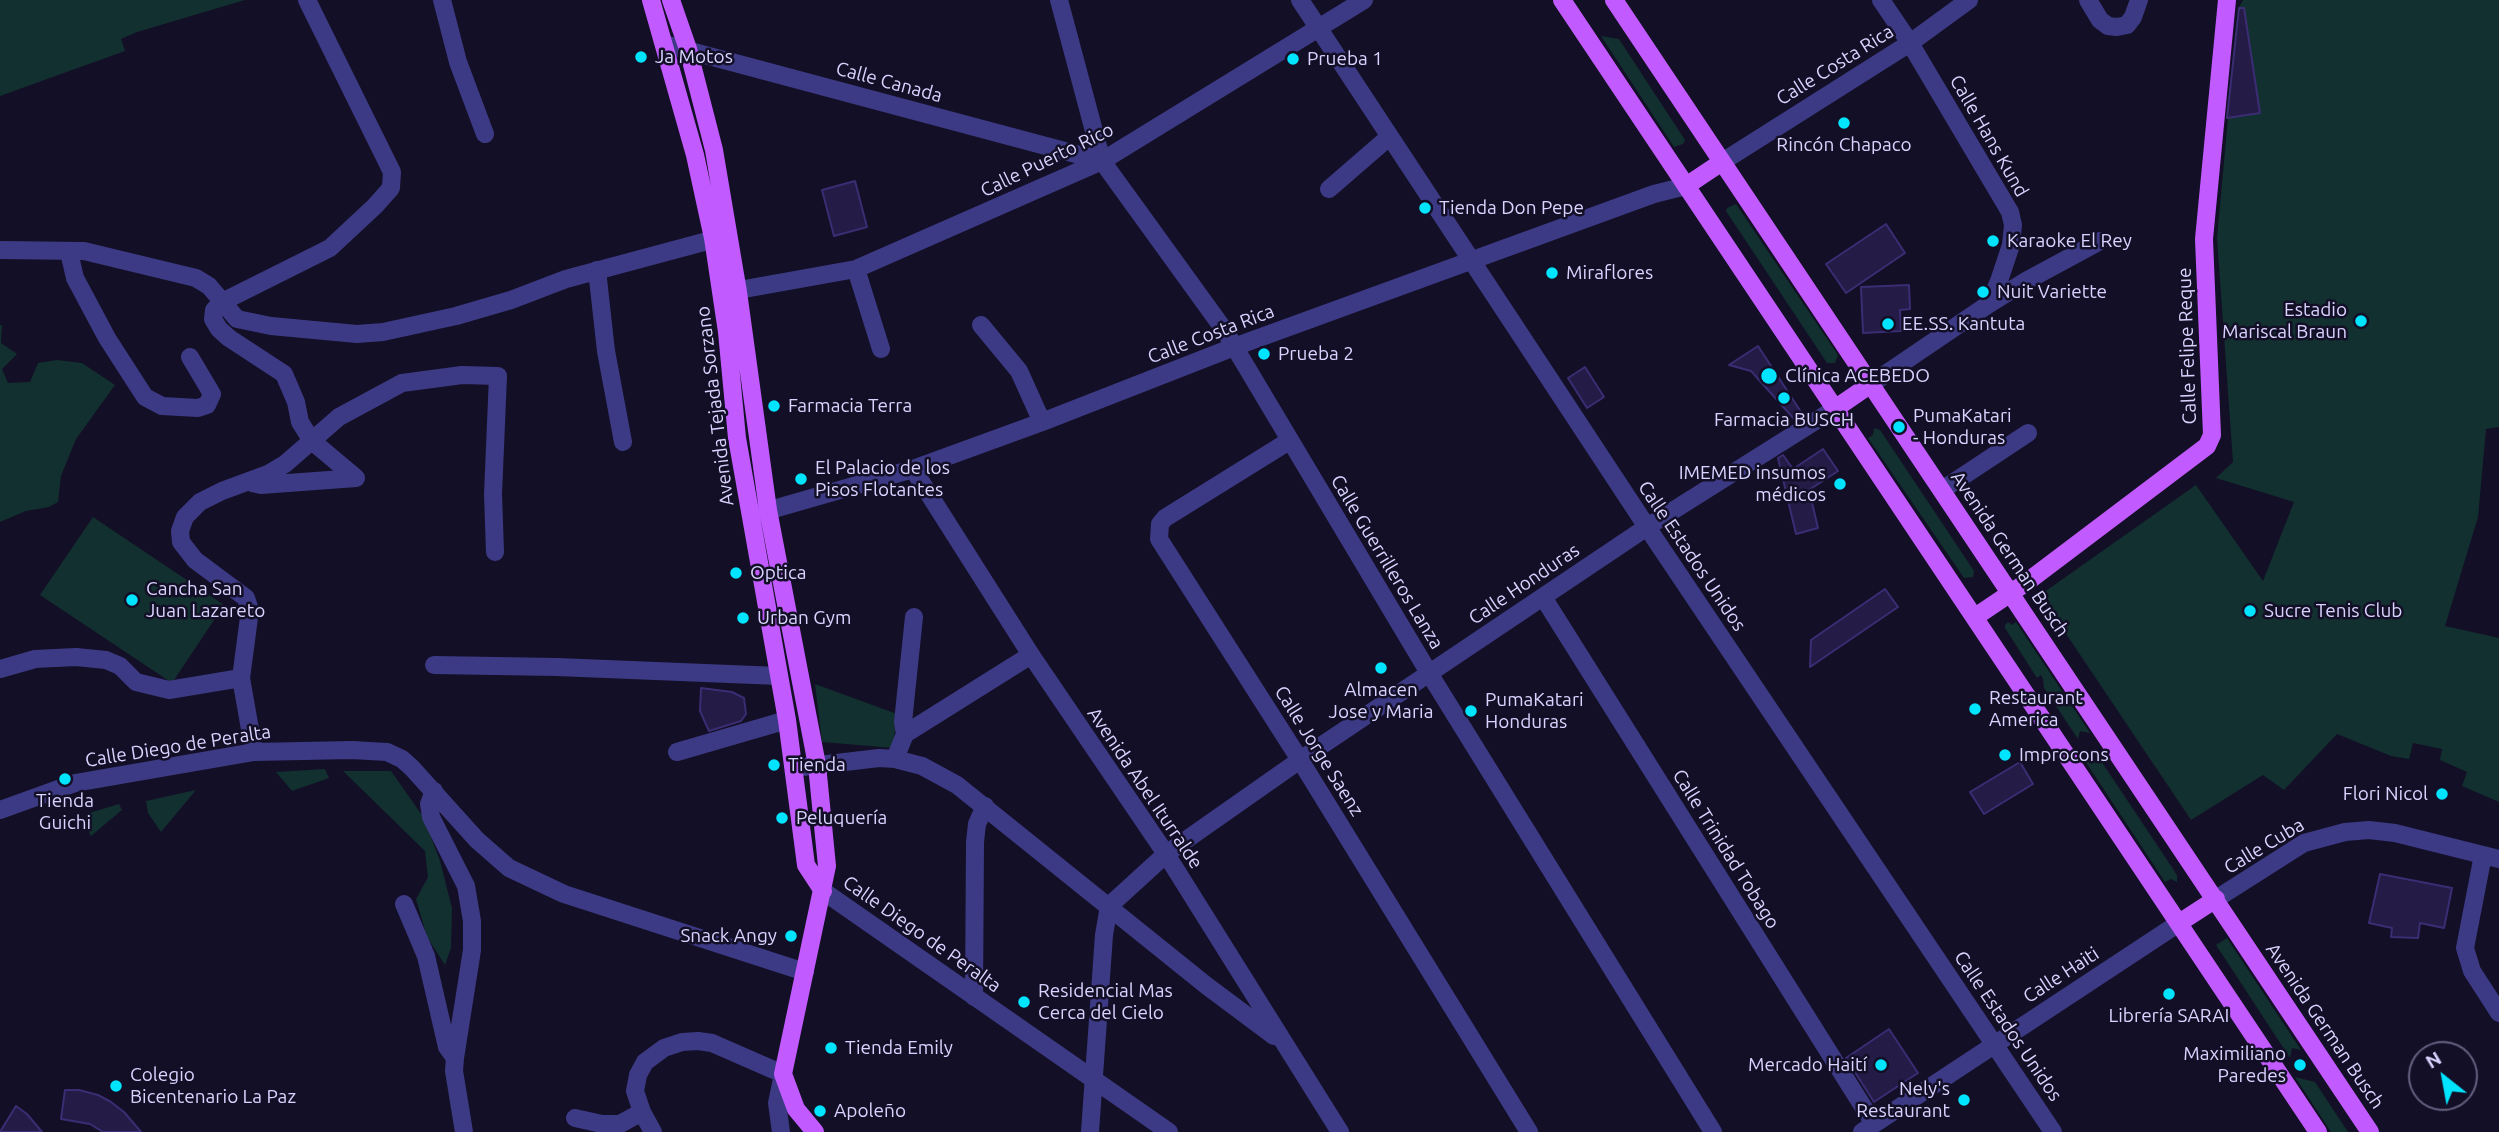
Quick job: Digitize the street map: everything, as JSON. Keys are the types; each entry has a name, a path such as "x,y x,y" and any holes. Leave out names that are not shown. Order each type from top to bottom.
{"main road":[{"name":"Avenida Tejada Sorzano","path":"651,0 695,155 722,237"},
{"name":"Avenida Tejada Sorzano","path":"671,0 688,50 714,150 730,293 817,765 827,866 783,1074"},
{"path":"1562,0 2318,1132"},
{"name":"Avenida German Busch","path":"1614,0 2371,1132"},
{"name":"Calle Felipe Reque","path":"2011,593 2207,446 2211,435 2204,239 2227,0"},
{"path":"1686,186 1722,163"},
{"name":"Avenida Tejada Sorzano","path":"730,293 737,438 787,720 806,865 823,891"},
{"path":"1836,408 1871,384"},
{"path":"1975,617 2011,593"},
{"path":"2179,923 2216,899"},
{"path":"783,1074 796,1109 815,1132"}],"street":[{"path":"248,481 261,485 356,478 312,441 300,422 296,402 284,374 229,338 213,319 214,310 222,302 330,248 391,188 392,173 307,0"},
{"path":"442,0 458,62 485,134"},
{"name":"Calle Guerrilleros Lanza","path":"1059,0 1102,161 1234,347 1429,673 1713,1132"},
{"name":"Calle Estados Unidos","path":"1300,0 1647,527 2053,1132"},
{"name":"Calle Puerto Rico","path":"730,293 856,269 1102,161 1364,0"},
{"name":"Calle Hans Kund","path":"1881,0 1910,43 2010,212 2013,225 2011,246 1989,304"},
{"name":"Calle Costa Rica","path":"1722,163 1910,43 1969,0"},
{"path":"2088,0 2100,20 2108,26 2117,27 2127,24 2133,17 2139,0"},
{"name":"Calle Canada","path":"664,44 1102,161"},
{"path":"1329,189 1390,137"},
{"name":"Calle Costa Rica","path":"750,516 913,469 1234,347 1654,194 1686,186"},
{"path":"0,250 84,251 196,278 209,286 237,319 271,326 357,334 383,332 456,316 597,270 722,237"},
{"path":"1871,384 1989,304 2100,241"},
{"path":"69,252 75,278 107,338 145,397 162,406 198,408 207,405 212,394 190,357"},
{"path":"856,269 881,349"},
{"path":"597,270 606,351 623,442"},
{"path":"981,325 1019,371 1042,422"},
{"path":"254,752 241,678 250,610 246,598 195,560 181,542 180,531 185,517 200,502 268,474 285,464 339,417 402,383 462,375 498,376 493,495 495,552"},
{"name":"Calle Honduras","path":"1109,906 1166,855 1300,760 1647,527 1836,408"},
{"path":"1942,490 2028,433"},
{"name":"Calle Jorge Saenz","path":"1289,441 1165,518 1158,531 1163,548 1300,760 1529,1132"},
{"name":"Avenida Abel Iturralde","path":"913,469 1031,655 1166,855 1340,1132"},
{"name":"Calle Trinidad Tobago","path":"1543,597 1868,1128"},
{"path":"895,759 905,734 903,722 914,617"},
{"path":"905,734 1031,655"},
{"path":"0,669 35,659 76,657 106,660 120,666 136,682 169,690 241,678"},
{"path":"434,665 779,676"},
{"path":"677,751 787,720"},
{"name":"Calle Diego de Peralta","path":"0,810 75,783 254,752 387,752 402,759 494,856 509,868 541,884 805,972"},
{"path":"794,768 879,758 895,759 922,766 957,785 1207,986 1284,1043"},
{"path":"434,791 429,804 431,817 466,886 472,921 472,950 454,1058 464,1132"},
{"path":"974,996 975,842 977,824 985,806"},
{"name":"Calle Cuba","path":"2216,899 2304,843 2345,832 2369,830 2395,833 2491,857"},
{"path":"2491,857 2465,948 2472,971 2499,1013"},
{"name":"Calle Diego de Peralta","path":"823,891 1169,1132"},
{"path":"404,904 426,956 447,1047 454,1058"},
{"path":"1090,1132 1104,934 1109,906"},
{"name":"Calle Haiti","path":"1868,1128 2179,923"},
{"path":"653,1132 635,1091 638,1075 645,1062 664,1048 682,1042 712,1043 783,1074 777,1102 781,1132"},
{"path":"575,1118 602,1124 620,1124 642,1112"}],"green space":[{"path":"0,0 245,0 137,32 121,39 125,51 0,96"},
{"path":"2243,0 2499,0 2499,427 2486,429 2478,517 2445,626 2499,638 2499,802 2462,786 2467,772 2440,760 2442,749 2413,743 2409,759 2391,756 2337,734 2284,790 2263,775 2191,820 2040,595 2196,485 2263,581 2294,502 2216,478 2233,462 2217,238 2238,9"},
{"path":"1601,36 1619,39 1685,140 1683,144 1674,147"},
{"path":"1736,204 1838,355 1835,363 1827,363 1726,211"},
{"path":"0,325 1,343 17,354 2,369 8,383 30,382 38,363 57,360 82,363 115,385 76,439 61,476 58,502 0,522"},
{"path":"1874,428 1880,430 1974,571 1973,577 1964,578 1868,438 1873,435"},
{"name":"Cancha San Juan Lazareto","path":"93,517 224,605 172,683 40,595"},
{"path":"2008,622 2012,625 2016,622 2090,733 2080,731 2078,739 2044,688 2041,675 2037,678 2005,628"},
{"path":"815,684 897,714 893,748 822,742"},
{"path":"2083,758 2101,761 2177,875 2177,882 2171,879 2165,882"},
{"path":"325,769 329,778 292,791 276,772"},
{"path":"343,771 391,771 424,818 440,861 452,908 451,948 445,965 427,937 416,899 428,877 425,851"},
{"path":"196,790 161,832 148,813 146,801"},
{"path":"119,804 122,810 91,836 84,823 86,814"},
{"path":"2227,938 2301,1050 2292,1048 2290,1058 2216,945"},
{"path":"2295,1077 2315,1082 2348,1132 2331,1132"}],"building":[{"path":"2239,8 2244,8 2260,113 2227,118"},
{"path":"855,181 867,227 834,236 822,190"},
{"path":"1886,224 1905,253 1846,293 1826,264"},
{"path":"1909,285 1910,309 1900,310 1901,331 1863,333 1861,287"},
{"path":"1758,346 1803,415 1795,420 1751,371 1729,365"},
{"path":"1585,367 1604,397 1587,408 1568,378"},
{"path":"1823,449 1838,471 1809,490 1818,528 1796,534 1778,458 1783,455 1793,469"},
{"path":"1885,589 1898,607 1810,667 1811,640"},
{"path":"701,688 732,692 744,698 746,714 741,721 709,731 700,711"},
{"path":"2020,762 2033,784 1984,814 1970,792"},
{"path":"2380,874 2452,888 2444,928 2420,923 2418,938 2391,937 2392,928 2369,923"},
{"name":"Mercado Haití","path":"1889,1029 1918,1073 1874,1102 1846,1058"},
{"path":"65,1090 79,1090 111,1102 124,1112 141,1132 103,1132 90,1124 61,1119"},
{"path":"16,1106 27,1114 42,1132 0,1132"}],"place":[{"name":"Ja Motos","path":"641,57"},
{"name":"Prueba 1","path":"1293,59"},
{"name":"Rincón Chapaco","path":"1844,123"},
{"name":"Tienda Don Pepe","path":"1425,208"},
{"name":"Karaoke El Rey","path":"1993,241"},
{"name":"Miraflores","path":"1552,273"},
{"name":"Nuit Variette","path":"1983,292"},
{"name":"Estadio Mariscal Braun","path":"2361,321"},
{"name":"EE.SS. Kantuta","path":"1888,324"},
{"name":"Prueba 2","path":"1264,354"},
{"name":"Clínica ACEBEDO","path":"1769,376"},
{"name":"Farmacia BUSCH","path":"1784,398"},
{"name":"Farmacia Terra","path":"774,406"},
{"name":"PumaKatari - Honduras","path":"1899,427"},
{"name":"El Palacio de los Pisos Flotantes","path":"801,479"},
{"name":"IMEMED insumos médicos","path":"1840,484"},
{"name":"Optica","path":"736,573"},
{"name":"Cancha San Juan Lazareto","path":"132,600"},
{"name":"Sucre Tenis Club","path":"2250,611"},
{"name":"Urban Gym","path":"743,618"},
{"name":"Almacen Jose y Maria","path":"1381,668"},
{"name":"Restaurant America","path":"1975,709"},
{"name":"PumaKatari Honduras","path":"1471,711"},
{"name":"Improcons","path":"2005,755"},
{"name":"Tienda","path":"774,765"},
{"name":"Tienda Guichi","path":"65,779"},
{"name":"Flori Nicol","path":"2442,794"},
{"name":"Peluquería","path":"782,818"},
{"name":"Snack Angy","path":"791,936"},
{"name":"Librería SARAI","path":"2169,994"},
{"name":"Residencial Mas Cerca del Cielo","path":"1024,1002"},
{"name":"Tienda Emily","path":"831,1048"},
{"name":"Mercado Haití","path":"1881,1065"},
{"name":"Maximiliano Paredes","path":"2300,1065"},
{"name":"Colegio Bicentenario La Paz","path":"116,1086"},
{"name":"Nely's Restaurant","path":"1964,1100"},
{"name":"Apoleño","path":"820,1111"}]}
